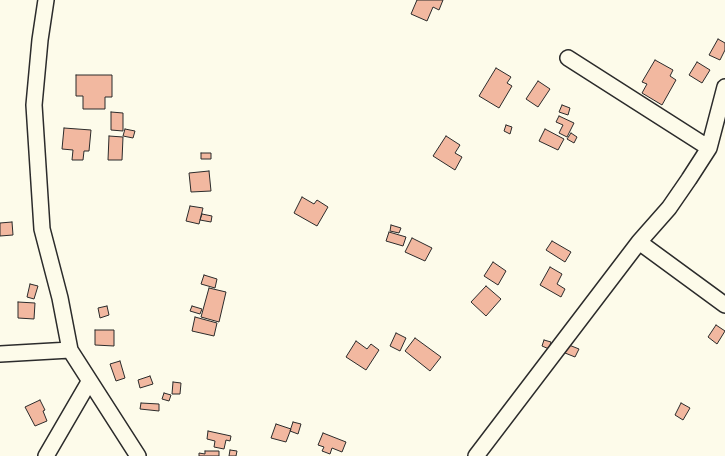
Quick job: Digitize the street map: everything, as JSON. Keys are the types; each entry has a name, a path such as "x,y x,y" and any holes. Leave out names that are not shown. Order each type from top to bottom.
{"street":[{"path":"46,0 34,105 42,229 60,298 70,350 138,456"},
{"path":"568,58 709,148"},
{"path":"476,456 639,242 669,208 709,148 725,87"},
{"path":"639,242 725,305"},
{"path":"0,354 70,350"},
{"path":"46,456 90,382"}],"building":[{"path":"417,0 443,0 439,10 433,7 427,21 411,14"},
{"path":"718,39 725,43 725,50 720,60 709,55"},
{"path":"655,60 673,70 670,76 676,80 662,105 642,93 647,84 642,82"},
{"path":"697,62 710,70 702,83 689,75"},
{"path":"496,68 511,77 507,83 512,86 499,108 479,96"},
{"path":"76,75 112,75 112,97 105,97 105,109 83,109 83,96 76,96"},
{"path":"538,81 550,89 538,107 526,99"},
{"path":"562,105 570,108 568,115 559,112"},
{"path":"111,112 123,113 123,131 111,130"},
{"path":"559,116 574,123 567,137 559,133 563,125 556,122"},
{"path":"506,125 512,127 510,134 504,131"},
{"path":"64,128 91,130 89,151 84,151 83,160 72,160 73,150 62,149"},
{"path":"125,129 135,131 133,138 123,136"},
{"path":"545,129 564,139 558,150 539,141"},
{"path":"571,133 577,137 574,143 567,139"},
{"path":"109,136 123,137 122,160 108,160"},
{"path":"446,136 460,145 455,153 462,157 455,170 433,156"},
{"path":"201,153 211,153 211,159 201,159"},
{"path":"209,171 211,191 191,192 189,173"},
{"path":"302,197 314,204 317,200 328,207 317,226 294,213"},
{"path":"190,206 203,208 199,224 186,221"},
{"path":"202,214 212,216 211,222 200,220"},
{"path":"12,222 13,235 0,236 0,223"},
{"path":"391,225 401,228 399,233 390,231"},
{"path":"389,232 406,237 403,246 386,241"},
{"path":"412,238 432,248 425,261 405,252"},
{"path":"552,241 571,252 565,262 546,250"},
{"path":"493,262 506,271 498,285 484,276"},
{"path":"550,267 562,274 557,284 565,289 561,297 540,285"},
{"path":"204,275 217,279 215,288 201,284"},
{"path":"30,284 38,286 34,299 27,297"},
{"path":"486,286 501,299 486,316 471,302"},
{"path":"209,288 226,292 219,322 201,317"},
{"path":"18,302 35,303 34,319 18,318"},
{"path":"107,306 109,315 100,318 98,308"},
{"path":"192,306 202,309 200,314 190,311"},
{"path":"195,317 217,323 214,336 192,331"},
{"path":"716,325 725,331 717,344 708,337"},
{"path":"95,330 114,330 114,346 95,345"},
{"path":"396,333 406,338 400,351 390,346"},
{"path":"415,338 441,357 430,371 405,351"},
{"path":"544,340 551,342 549,349 542,346"},
{"path":"356,341 367,349 371,344 379,350 366,370 346,357"},
{"path":"569,345 579,349 575,357 565,353"},
{"path":"120,361 125,378 116,381 110,364"},
{"path":"150,376 153,384 140,388 138,380"},
{"path":"173,382 181,383 180,394 172,394"},
{"path":"164,393 171,395 169,401 162,399"},
{"path":"40,400 45,410 43,411 47,421 35,426 25,407"},
{"path":"141,403 159,404 159,411 140,409"},
{"path":"681,403 690,408 683,420 675,415"},
{"path":"293,422 301,424 298,434 290,431"},
{"path":"276,424 291,429 286,442 271,438"},
{"path":"208,431 231,436 230,441 226,440 224,449 214,447 215,441 207,439"},
{"path":"323,433 346,442 342,452 332,448 330,454 322,451 324,447 318,445"},
{"path":"230,450 237,451 236,456 229,456"},
{"path":"205,451 219,451 219,456 199,456 199,453 205,454"}]}
